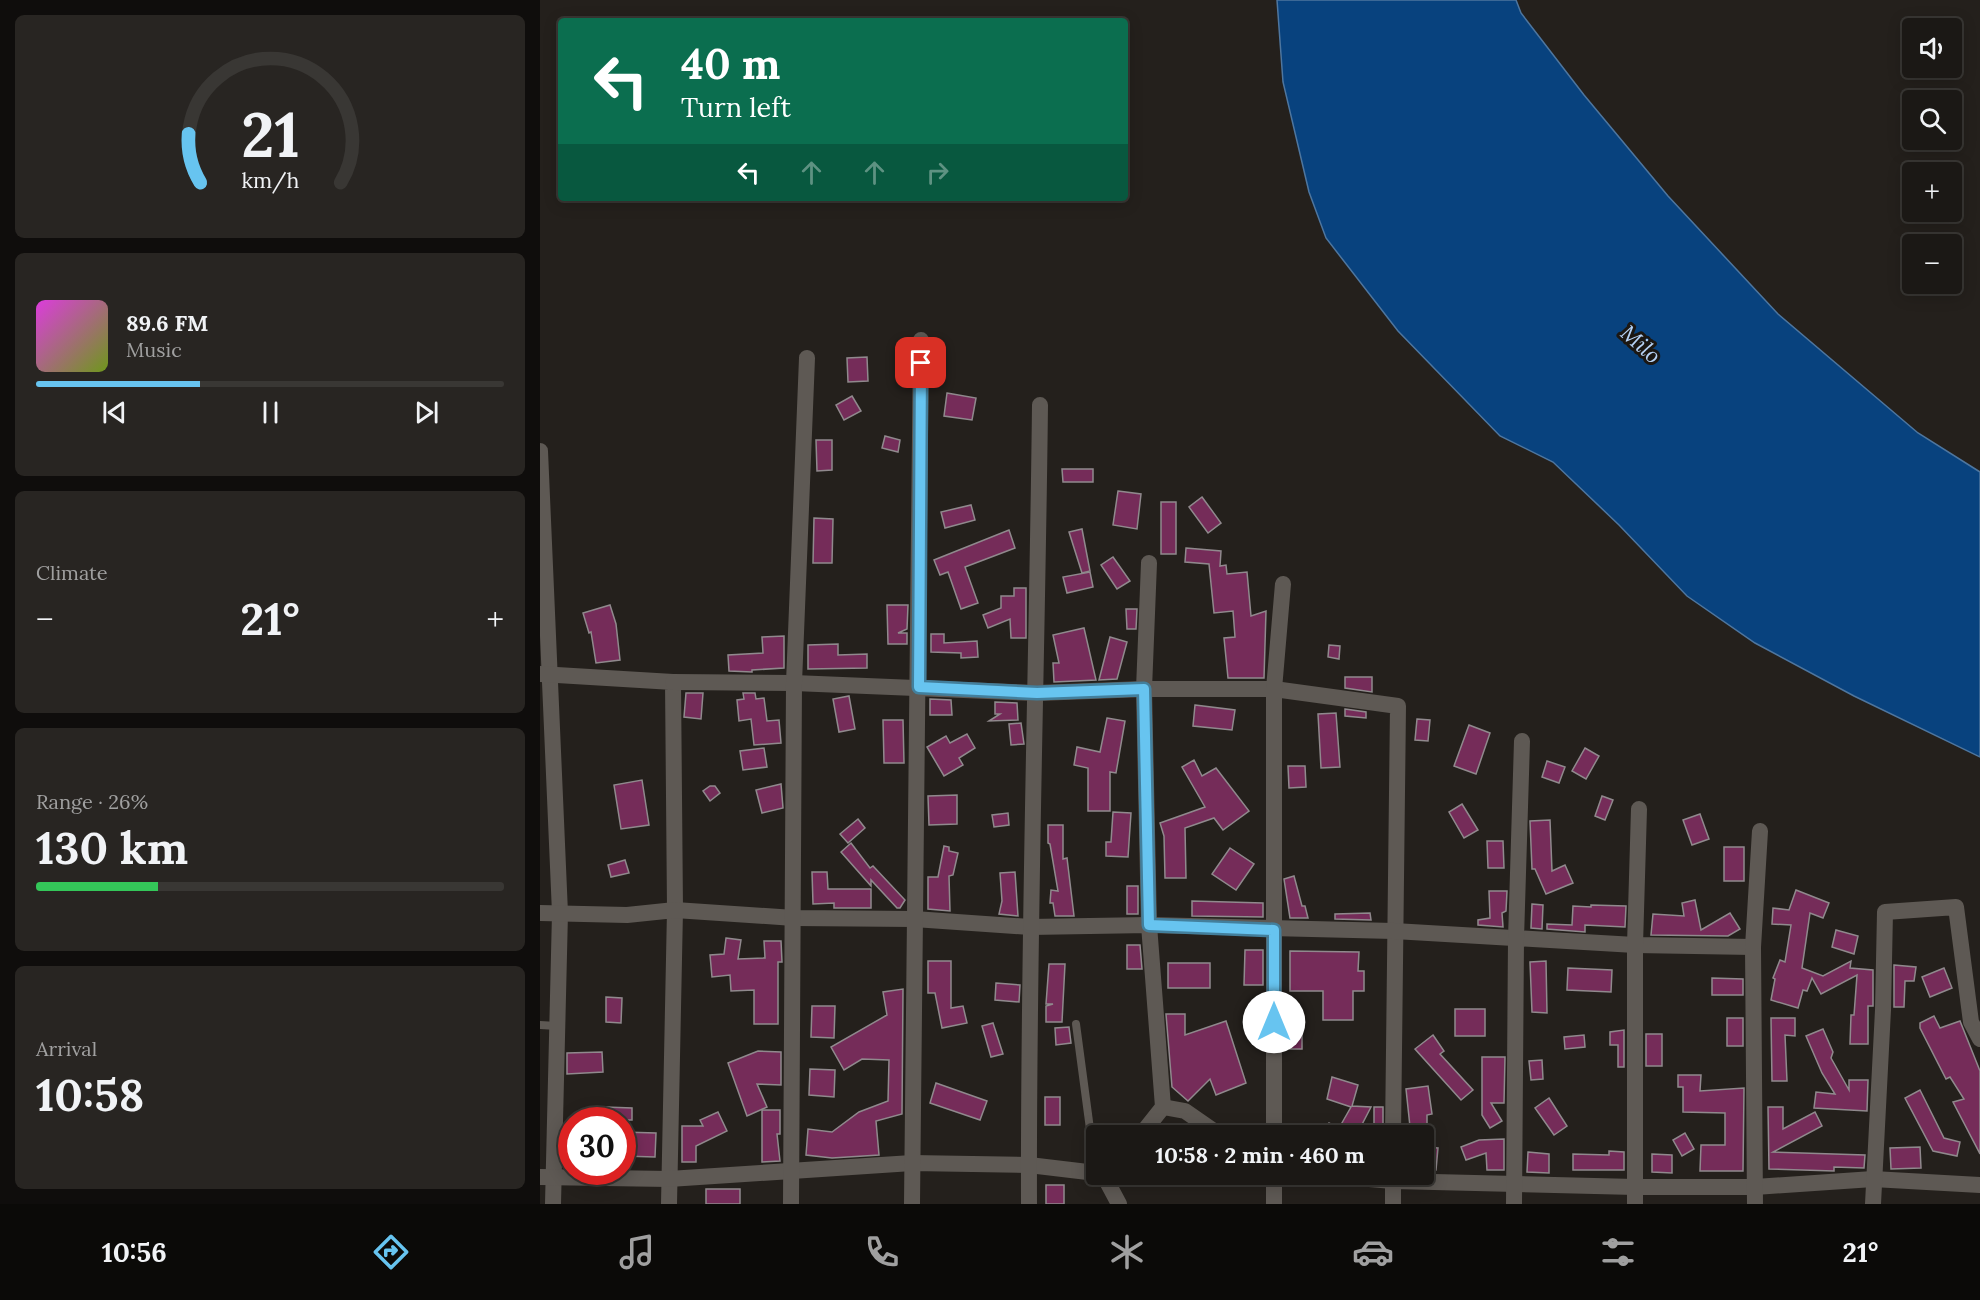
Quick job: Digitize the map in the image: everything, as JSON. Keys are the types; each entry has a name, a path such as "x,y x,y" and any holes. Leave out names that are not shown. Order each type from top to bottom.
{"street":[{"path":"912,1204 921,340"},
{"path":"791,1204 794,683 807,358"},
{"path":"1029,1204 1030,927 1037,693 1040,405"},
{"path":"540,451 545,674 560,913 557,1026 547,1178 554,1204"},
{"path":"1149,563 1144,689 1149,925 1163,1107 1149,1125"},
{"path":"1274,1125 1274,689 1284,584"},
{"path":"545,674 674,682 794,683 1037,693 1144,689 1274,689 1398,706 1393,1125"},
{"path":"669,1204 675,910 674,682"},
{"path":"1514,1204 1516,939 1522,741"},
{"path":"1635,1196 1635,945 1639,810"},
{"path":"1755,1196 1754,947 1760,831"},
{"path":"1873,1204 1883,1010 1885,912 1956,907 1971,1022 1980,1039"},
{"path":"540,913 627,915 675,910 794,918 915,919 1030,927 1149,925 1274,930 1394,931 1635,945 1754,947"},
{"path":"1163,1107 1185,1111 1205,1125"},
{"path":"547,1178 669,1179 912,1163 1029,1164 1086,1172"},
{"path":"1434,1180 1515,1183 1635,1196 1755,1196 1873,1179 1980,1185"},
{"path":"1109,1185 1119,1204"},
{"path":"1274,1185 1274,1204"},
{"path":"1393,1185 1393,1204"}],"lane":[{"path":"1076,1024 1089,1125"},
{"path":"540,1025 557,1026"}],"water":[{"name":"Milo","path":"1277,0 1516,0 1521,13 1584,95 1668,196 1778,314 1918,433 1980,472 1980,757 1854,696 1755,643 1687,596 1619,525 1553,462 1500,436 1398,331 1326,238 1309,192 1283,82"}],"building":[{"path":"867,357 868,381 848,382 847,358"},
{"path":"947,393 976,398 972,420 944,416"},
{"path":"852,396 861,411 844,420 836,405"},
{"path":"885,436 900,440 898,452 882,448"},
{"path":"816,440 832,440 832,470 817,471"},
{"path":"1062,469 1093,469 1093,482 1063,482"},
{"path":"1118,491 1141,494 1137,529 1113,525"},
{"path":"1202,497 1221,523 1208,533 1189,507"},
{"path":"1161,502 1176,502 1176,554 1161,554"},
{"path":"971,505 975,520 945,528 941,512"},
{"path":"814,518 833,519 832,563 813,563"},
{"path":"1082,529 1090,571 1082,573 1069,532"},
{"path":"1009,530 1015,548 965,567 978,603 961,609 948,572 940,575 934,560"},
{"path":"1186,548 1221,551 1220,566 1226,565 1227,574 1247,572 1251,616 1266,611 1264,678 1228,678 1224,638 1235,637 1233,611 1214,613 1209,564 1185,562"},
{"path":"1113,557 1130,581 1117,589 1101,565"},
{"path":"1090,572 1093,587 1067,593 1063,577"},
{"path":"1014,588 1026,588 1026,638 1011,638 1010,619 988,628 983,615 1001,608 1001,596 1014,596"},
{"path":"610,605 616,624 620,660 596,663 591,632 589,633 583,613"},
{"path":"887,605 908,605 907,629 898,633 907,633 907,644 888,644"},
{"path":"1126,609 1137,609 1136,629 1127,629"},
{"path":"1084,628 1096,680 1054,682 1053,663 1059,663 1053,635"},
{"path":"931,634 944,634 944,643 977,641 978,657 961,658 961,653 931,652"},
{"path":"784,636 784,668 752,670 752,672 729,671 728,655 763,653 762,637"},
{"path":"1110,637 1127,642 1117,679 1099,680"},
{"path":"838,644 838,655 867,654 867,668 808,669 808,645"},
{"path":"1329,645 1340,646 1339,659 1328,657"},
{"path":"1345,677 1372,677 1372,692 1345,688"},
{"path":"686,693 703,693 701,719 684,717"},
{"path":"743,693 755,693 756,699 764,698 767,721 779,720 781,743 754,745 751,719 739,721 737,700 744,699"},
{"path":"849,696 855,729 839,732 833,699"},
{"path":"930,699 951,700 952,715 930,715"},
{"path":"995,702 1017,703 1018,720 989,721 1000,714 995,714"},
{"path":"1195,705 1235,710 1232,730 1193,726"},
{"path":"1345,709 1366,712 1366,718 1345,716"},
{"path":"1336,713 1340,767 1321,768 1318,714"},
{"path":"1107,718 1125,721 1116,773 1110,772 1110,811 1088,811 1088,768 1074,765 1077,747 1100,752"},
{"path":"1417,719 1430,720 1428,741 1415,740"},
{"path":"883,720 903,720 904,763 884,763"},
{"path":"1021,723 1024,744 1011,745 1009,724"},
{"path":"1469,725 1490,733 1476,774 1454,766"},
{"path":"967,734 975,748 959,758 963,765 944,776 927,747 946,736 950,743"},
{"path":"764,748 767,767 743,770 740,751"},
{"path":"1585,748 1599,756 1586,779 1572,771"},
{"path":"1194,760 1202,776 1216,768 1249,811 1223,830 1214,818 1185,828 1186,878 1165,878 1164,836 1160,823 1205,807 1182,767"},
{"path":"1547,761 1565,767 1559,783 1542,777"},
{"path":"1288,766 1305,766 1306,787 1289,788"},
{"path":"642,780 649,825 621,829 614,785"},
{"path":"781,784 783,808 762,813 756,790"},
{"path":"710,786 715,786 720,793 710,801 703,791"},
{"path":"957,795 957,824 929,825 928,796"},
{"path":"1602,796 1613,800 1605,820 1595,816"},
{"path":"1462,804 1478,830 1464,838 1449,812"},
{"path":"1113,812 1131,813 1128,857 1106,856 1106,842 1111,842"},
{"path":"1008,813 1009,825 994,827 992,815"},
{"path":"1700,814 1709,839 1692,845 1683,820"},
{"path":"858,819 865,828 848,843 840,834"},
{"path":"1550,820 1552,871 1565,865 1573,883 1546,894 1535,869 1532,869 1530,821"},
{"path":"1048,825 1063,825 1063,859 1067,858 1074,916 1055,916 1053,903 1050,903 1051,890 1058,891 1048,843"},
{"path":"1487,841 1503,841 1504,868 1488,868"},
{"path":"851,843 870,868 873,866 905,900 900,908 897,908 871,880 871,886 841,852"},
{"path":"944,846 949,847 949,851 958,853 953,875 949,876 950,911 928,909 928,877 938,877"},
{"path":"1724,847 1744,847 1744,881 1724,881"},
{"path":"1230,848 1254,864 1236,890 1212,874"},
{"path":"625,860 629,873 611,877 608,865"},
{"path":"812,872 827,872 828,889 871,889 871,908 834,908 834,903 813,904"},
{"path":"1015,872 1018,916 999,914 1002,901 1000,873"},
{"path":"1294,876 1302,906 1305,906 1308,918 1290,918 1284,879"},
{"path":"1127,886 1138,886 1138,914 1127,914"},
{"path":"1796,890 1829,903 1823,918 1810,913 1802,968 1823,976 1851,961 1850,968 1873,970 1873,1006 1868,1006 1868,1044 1850,1044 1851,1015 1854,1015 1857,975 1821,994 1812,978 1807,991 1803,990 1798,1008 1771,1000 1775,979 1773,978 1780,960 1785,962 1791,925 1772,924 1773,908 1789,910"},
{"path":"1489,891 1507,891 1506,911 1502,913 1503,927 1478,925 1478,920 1490,918"},
{"path":"1695,900 1701,930 1730,913 1740,929 1728,936 1651,935 1653,914 1684,916 1682,903"},
{"path":"1192,901 1263,903 1263,917 1192,916"},
{"path":"1532,904 1543,905 1542,929 1531,928"},
{"path":"1591,905 1626,906 1625,927 1585,925 1585,932 1547,929 1547,924 1572,925 1573,906 1591,907"},
{"path":"1370,913 1371,920 1335,919 1335,914"},
{"path":"1836,930 1858,936 1854,954 1832,947"},
{"path":"726,938 741,940 738,959 765,958 764,941 781,941 782,962 778,962 778,1024 754,1024 754,990 731,991 730,975 712,977 710,955 724,954"},
{"path":"1127,945 1140,945 1142,969 1127,969"},
{"path":"1245,950 1263,950 1263,985 1244,985"},
{"path":"1290,951 1359,952 1358,971 1364,971 1364,991 1353,991 1353,1020 1323,1020 1323,991 1290,991"},
{"path":"928,961 951,961 951,1008 963,1006 967,1023 942,1028 935,993 928,993"},
{"path":"1546,961 1547,1013 1532,1012 1530,962"},
{"path":"1168,963 1210,963 1210,988 1168,988"},
{"path":"1049,964 1065,964 1062,1022 1046,1022 1046,1006 1053,1004 1046,1004"},
{"path":"1894,965 1916,967 1914,981 1905,981 1904,1007 1894,1007"},
{"path":"1568,968 1612,970 1611,992 1567,990"},
{"path":"1944,968 1952,988 1930,997 1922,977"},
{"path":"1712,978 1743,979 1743,995 1712,995"},
{"path":"996,983 1020,985 1019,1002 995,1000"},
{"path":"903,989 902,1114 876,1121 879,1155 832,1158 806,1155 808,1129 832,1132 859,1112 888,1101 889,1060 862,1059 844,1070 831,1047 887,1015 883,992"},
{"path":"606,997 622,998 621,1023 606,1022"},
{"path":"812,1006 835,1006 834,1038 811,1037"},
{"path":"1455,1009 1485,1009 1485,1036 1455,1036"},
{"path":"1166,1014 1185,1014 1185,1035 1226,1021 1246,1083 1216,1095 1210,1079 1188,1101 1172,1087"},
{"path":"1934,1016 1940,1028 1960,1021 1980,1071 1980,1154 1953,1102 1964,1099 1950,1077 1946,1079 1920,1028 1920,1023"},
{"path":"1727,1018 1743,1018 1743,1046 1727,1046"},
{"path":"1771,1018 1795,1018 1795,1036 1785,1035 1787,1081 1772,1081"},
{"path":"993,1023 1003,1054 991,1057 982,1026"},
{"path":"1069,1027 1071,1043 1056,1045 1055,1028"},
{"path":"1823,1029 1833,1052 1831,1058 1849,1090 1849,1080 1868,1080 1867,1111 1814,1108 1816,1092 1835,1094 1822,1073 1806,1036"},
{"path":"1624,1030 1624,1067 1618,1067 1618,1045 1610,1045 1610,1032"},
{"path":"1290,1032 1302,1032 1302,1049 1290,1049"},
{"path":"1646,1034 1662,1034 1662,1066 1646,1066"},
{"path":"1433,1035 1444,1051 1440,1054 1473,1090 1461,1100 1415,1049"},
{"path":"1584,1035 1585,1047 1565,1049 1564,1037"},
{"path":"758,1051 781,1052 781,1085 757,1084 767,1107 747,1116 728,1063"},
{"path":"602,1052 603,1072 567,1074 567,1053"},
{"path":"1482,1057 1505,1057 1504,1103 1491,1103 1502,1121 1490,1128 1482,1115"},
{"path":"1542,1060 1543,1079 1531,1080 1529,1061"},
{"path":"810,1069 835,1070 834,1097 809,1095"},
{"path":"1678,1075 1701,1075 1700,1091 1744,1088 1743,1171 1700,1171 1701,1145 1725,1145 1725,1113 1683,1112 1683,1087 1678,1087"},
{"path":"1332,1077 1358,1085 1352,1106 1371,1107 1362,1125 1341,1125 1351,1107 1327,1099"},
{"path":"936,1083 987,1101 980,1120 930,1103"},
{"path":"1428,1086 1432,1114 1427,1115 1427,1125 1410,1125 1406,1089"},
{"path":"1920,1090 1944,1138 1960,1142 1957,1156 1933,1151 1905,1098"},
{"path":"1045,1097 1060,1097 1060,1125 1045,1125"},
{"path":"1549,1098 1567,1126 1554,1135 1535,1108"},
{"path":"1374,1107 1383,1107 1383,1125 1374,1125"},
{"path":"1768,1107 1783,1107 1783,1129 1815,1112 1822,1126 1773,1152 1865,1155 1864,1168 1834,1167 1834,1171 1769,1169"},
{"path":"762,1110 780,1110 780,1134 777,1134 780,1161 762,1162"},
{"path":"718,1112 727,1131 696,1146 696,1162 682,1162 682,1126 703,1126 700,1120"},
{"path":"636,1132 656,1133 655,1157 636,1156"},
{"path":"1685,1133 1694,1149 1682,1156 1673,1140"},
{"path":"1504,1139 1504,1170 1487,1170 1486,1153 1466,1160 1461,1147 1479,1140"},
{"path":"1920,1147 1921,1168 1891,1169 1890,1148"},
{"path":"1434,1148 1438,1148 1436,1170 1434,1170"},
{"path":"1609,1151 1624,1152 1624,1170 1573,1170 1573,1154 1609,1155"},
{"path":"1528,1152 1549,1154 1549,1173 1527,1172"},
{"path":"1652,1154 1672,1155 1672,1173 1652,1172"},
{"path":"1046,1185 1064,1185 1064,1204 1046,1204"},
{"path":"706,1189 740,1189 740,1204 706,1204"}],"route":[{"path":"921,363 919,687 1037,693 1144,689 1149,925 1274,930 1274,1022"}]}
